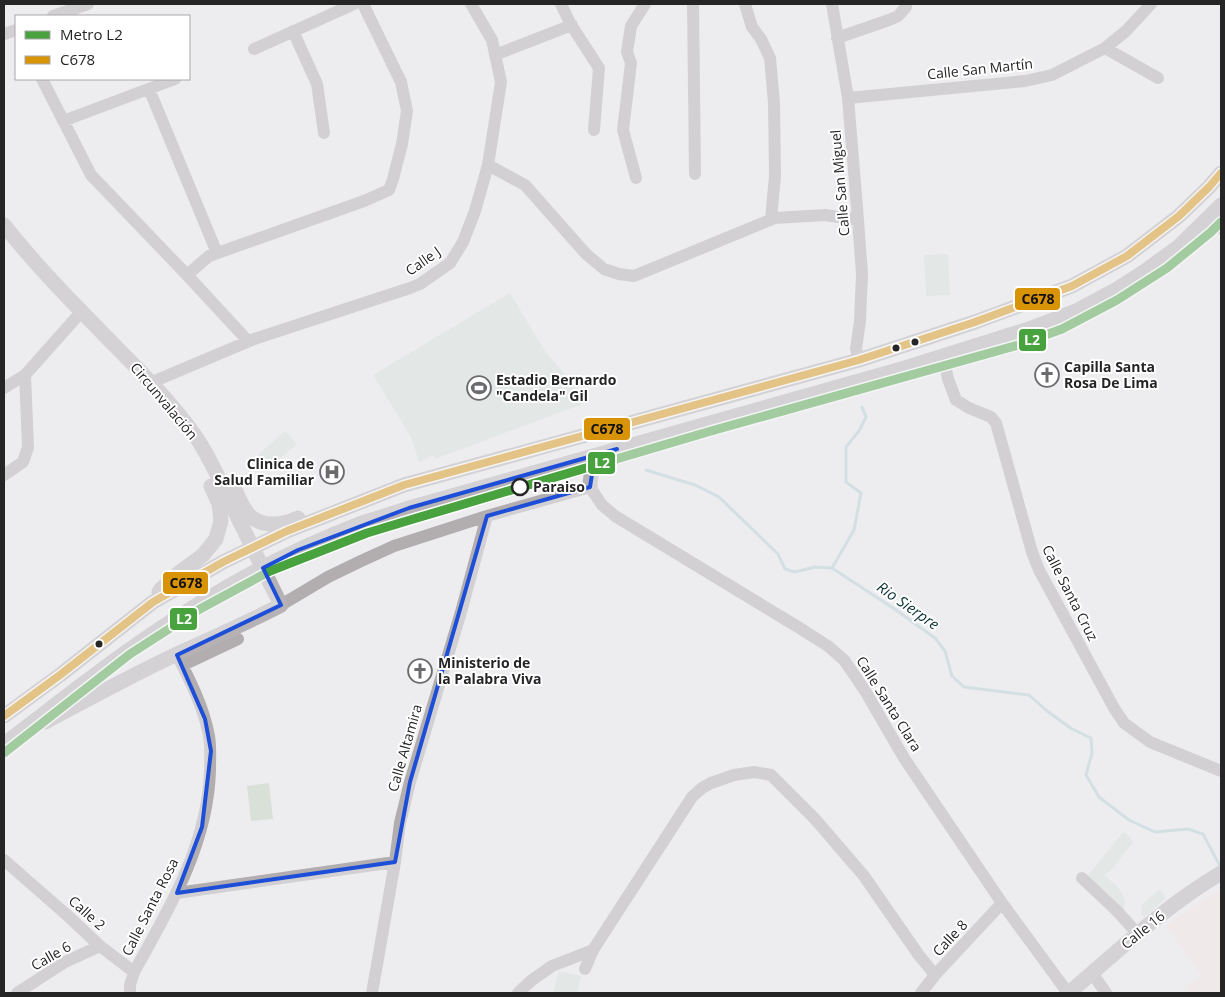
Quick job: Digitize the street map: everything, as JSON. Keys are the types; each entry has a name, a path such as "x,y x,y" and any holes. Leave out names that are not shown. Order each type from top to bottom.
{"main road":[{"path":"4,716 60,675 152,602 222,562 287,530 404,485 859,360 975,322 1072,286 1127,256 1179,216 1209,187 1221,172"},
{"path":"6,743 108,665 170,622 234,583 298,550 363,523 409,508 943,356 1029,329 1076,311 1145,272 1178,247 1221,205"},
{"name":"Circunvalación","path":"4,225 21,248 59,289 156,388 196,437 281,605"},
{"path":"1195,231 1221,226"},
{"path":"114,344 145,369 180,402 203,430 213,445 241,502 249,515 257,521 263,523 282,523 295,520 320,509 348,506"},
{"path":"114,344 135,378 165,409 186,437 207,475 219,504 221,521 216,539 203,555 161,589 152,602"},
{"path":"590,487 593,468 603,455 617,448"},
{"path":"6,743 128,678 180,660 281,605"},
{"name":"Calle 16","path":"1069,993 1137,933 1181,899 1217,876"}],"street":[{"path":"57,15 88,4"},
{"path":"254,49 354,4"},
{"path":"187,275 209,256 364,202 389,190 402,144 407,111 400,82 363,4"},
{"name":"Calle J","path":"157,380 248,341 410,288 420,284 450,263 463,242 475,211 488,165 501,82 492,40 471,4"},
{"path":"561,4 599,68 594,130"},
{"path":"636,178 623,130 632,63 628,52 631,26 645,4"},
{"path":"693,4 695,174"},
{"path":"745,4 752,27 761,39 770,58 774,103 775,167 770,219"},
{"name":"Calle San Miguel","path":"832,4 848,98 858,220 862,274 860,321 856,348 859,360"},
{"path":"837,38 898,16 906,7 906,4"},
{"name":"Calle San Martín","path":"848,98 1025,81 1052,75 1105,48 1126,31 1151,4"},
{"path":"495,55 572,25"},
{"path":"293,31 317,84 324,133"},
{"path":"1105,48 1158,78"},
{"path":"43,80 90,175 248,341"},
{"path":"64,121 172,80"},
{"path":"149,89 217,253"},
{"path":"488,165 525,185 586,254 604,269 619,274 634,276 770,219 825,215 858,220"},
{"path":"4,388 25,375 82,311"},
{"name":"Calle Santa Cruz","path":"943,356 948,379 956,400 969,408 991,417 996,424 1029,544 1039,570 1124,723 1150,742 1221,771"},
{"path":"4,474 23,462 28,447 25,375"},
{"path":"281,605 328,577 394,546 487,516 590,487"},
{"name":"Calle Santa Clara","path":"590,487 602,506 615,516 798,626 828,646 844,660 859,681 904,758 1002,903 1069,993"},
{"name":"Calle Altamira","path":"372,993 400,823 410,782 487,516"},
{"path":"180,660 238,639"},
{"name":"Calle Santa Rosa","path":"134,972 177,893 186,872 202,826 210,787 211,751 205,719 180,660"},
{"path":"585,969 593,950 692,797 711,783 754,772 771,775 815,820 864,876 918,954 936,975"},
{"name":"Calle 2","path":"4,860 100,946 134,972"},
{"path":"177,893 395,862"},
{"path":"1082,878 1137,933"},
{"name":"Calle 8","path":"921,993 1002,903"},
{"name":"Calle 6","path":"17,993 65,962 100,946"},
{"path":"518,993 552,966 593,950"},
{"path":"130,993 134,972"},
{"path":"1092,973 1106,993"}],"highlighted area":[{"path":"617,449 603,455 593,468 590,487 487,516 410,782 395,862 177,893 202,827 211,751 205,719 177,655 281,605 263,568 298,550 409,508"}],"shaded area":[{"path":"948,254 950,295 926,296 924,255"},
{"name":"Estadio Bernardo \"Candela\" Gil","path":"510,293 545,351 588,402 435,459 433,455 419,462 411,437 373,375"},
{"path":"285,431 297,444 269,468 258,455"},
{"path":"269,783 273,819 251,821 247,786"},
{"path":"1123,832 1133,842 1111,870 1104,875 1117,886 1123,895 1125,906 1122,911 1086,878"},
{"path":"1221,889 1221,992 1187,993 1183,988 1201,975 1166,926 1203,899"},
{"path":"1159,890 1164,894 1165,899 1144,917 1141,913 1142,904"},
{"path":"559,971 581,976 577,993 553,993"}],"waterway":[{"path":"832,568 854,530 861,493 846,482 846,447 859,431 866,417 862,407"},
{"name":"Rio Sierpre","path":"646,470 695,485 719,497 778,554 785,569 795,572 815,567 832,568 896,610 935,638 945,651 952,676 964,687 1029,695 1072,729 1091,738 1092,753 1086,775 1099,797 1129,820 1155,832 1188,829 1203,834 1221,868"}],"metro line":[{"name":"L2","path":"4,753 130,654 200,609 270,571 367,533 711,431 1018,345 1062,329 1117,300 1167,268 1221,222"}],"transit line":[{"name":"C678","path":"4,716 153,602 223,562 287,531 404,485 859,360 975,322 1072,286 1127,256 1179,216 1221,173"}],"place":[{"name":"Capilla Santa Rosa De Lima","path":"1047,375"},
{"name":"Estadio Bernardo \"Candela\" Gil","path":"479,388"},
{"name":"Clinica de Salud Familiar","path":"332,472"},
{"name":"Paraiso","path":"520,487"},
{"name":"Ministerio de la Palabra Viva","path":"420,671"}]}
